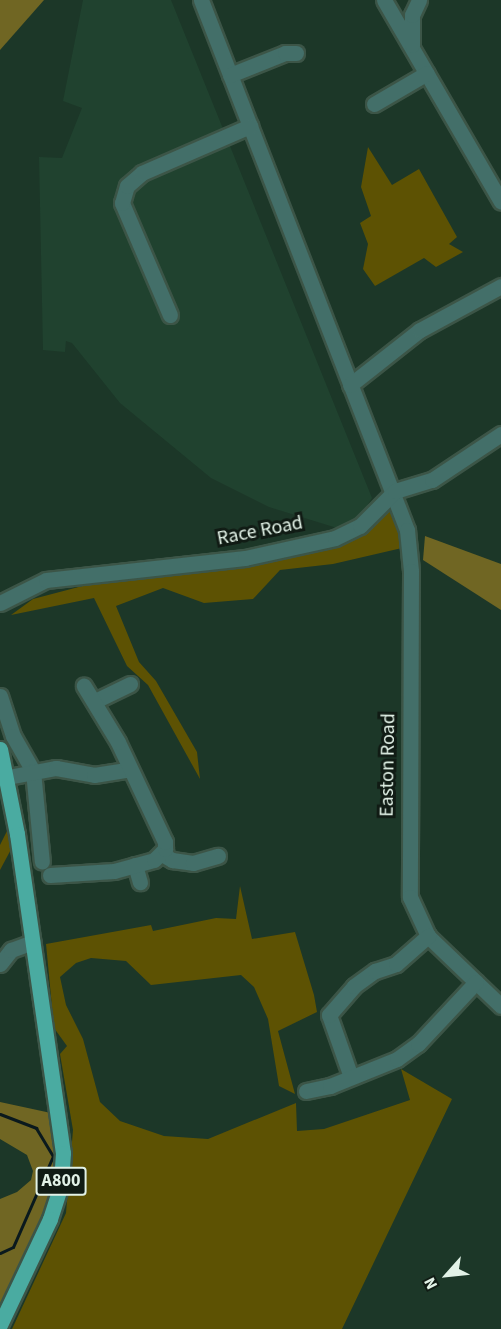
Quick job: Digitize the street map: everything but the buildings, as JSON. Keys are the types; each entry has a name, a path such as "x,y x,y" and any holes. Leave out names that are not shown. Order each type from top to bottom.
{"main road":[{"name":"A800","path":"0,749 8,777 63,1153 61,1185 50,1219 0,1325"}],"street":[{"name":"Easton Road","path":"201,0 350,385 395,492 407,530 411,571 410,897 428,936 501,1006"},
{"path":"384,0 501,202"},
{"path":"412,45 412,15 419,0"},
{"path":"230,75 285,53 296,53"},
{"path":"374,104 427,73"},
{"path":"170,315 122,203 127,186 142,172 250,126"},
{"path":"350,385 420,330 501,286"},
{"name":"Race Road","path":"0,603 46,580 245,558 335,538 360,526 395,492 432,480 501,434"},
{"path":"95,701 130,684"},
{"path":"84,686 95,701 165,842 162,854"},
{"path":"0,696 13,736 33,771 46,868 114,871 162,854"},
{"path":"8,777 56,768 94,775 130,769"},
{"path":"162,854 172,860 193,863 218,856"},
{"path":"135,865 140,882"},
{"path":"351,1077 329,1015 354,986 375,970 396,964 428,936"},
{"path":"0,964 11,950 33,942"},
{"path":"306,1091 397,1059 418,1044 476,982"}],"shaded area":[{"path":"0,0 44,0 0,50"},
{"path":"83,0 171,0 372,498 361,515 337,528 269,507 211,478 120,403 72,343 66,341 65,352 43,350 39,157 62,158 82,108 63,101"},
{"path":"368,147 392,185 419,169 457,237 449,244 463,252 436,267 424,258 375,286 363,269 368,244 360,223 371,216 361,187"},
{"path":"393,502 402,548 333,564 280,570 253,599 204,603 163,588 116,606 139,662 156,681 197,752 200,779 148,685 127,666 94,598 11,615 33,599 90,584 369,528"},
{"path":"425,536 501,564 501,610 423,560"},
{"path":"7,831 15,842 0,870 0,845"},
{"path":"240,886 252,939 295,932 314,995 317,1012 278,1031 295,1094 279,1086 268,1019 254,987 241,975 151,985 126,961 91,958 76,963 60,977 66,1005 83,1039 100,1102 120,1121 164,1136 208,1139 296,1103 297,1131 324,1129 410,1100 401,1069 452,1099 342,1329 12,1329 66,1213 73,1130 60,1054 67,1046 54,1028 46,944 151,925 153,931 216,918 236,919"},
{"path":"0,1102 51,1113 57,1140 55,1185 48,1212 0,1313 0,1199 17,1192 31,1180 33,1171 27,1155 0,1139"}],"waterway":[{"path":"0,1114 36,1128 53,1156 13,1247 0,1253"}]}
